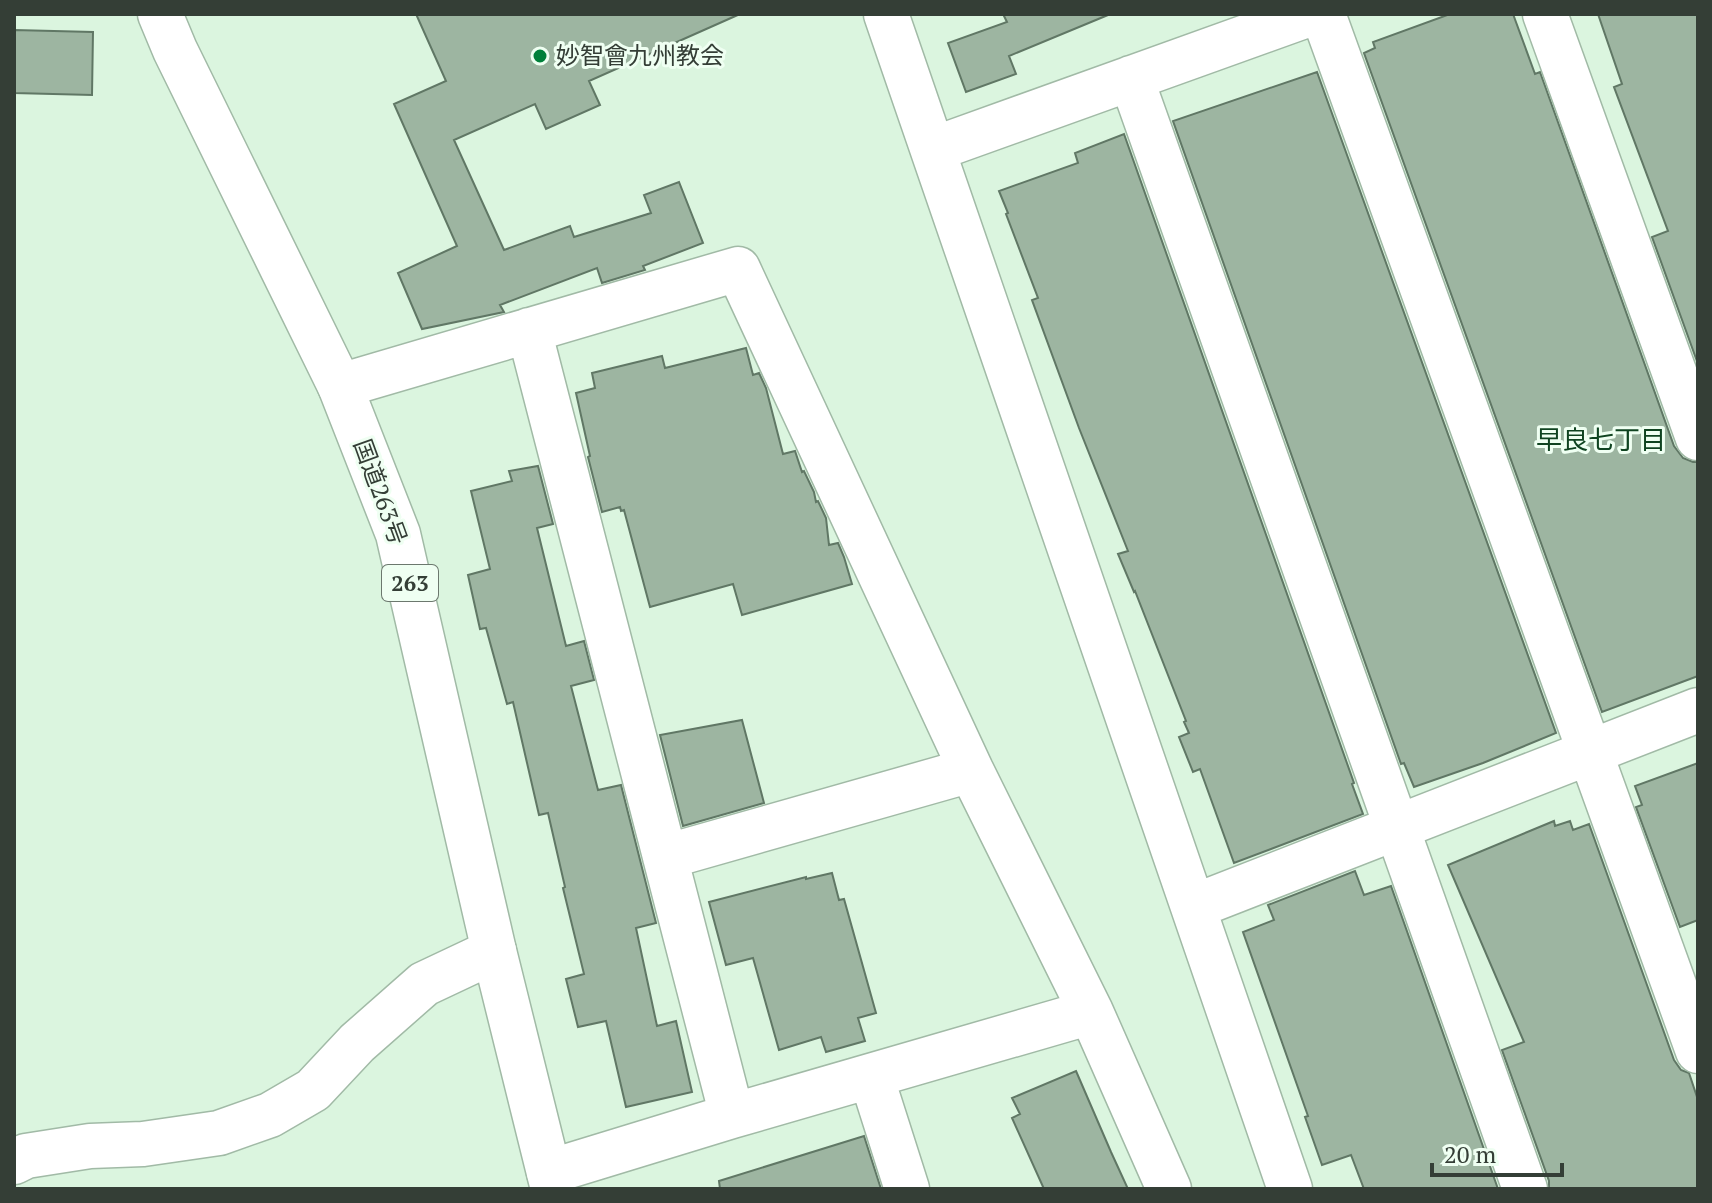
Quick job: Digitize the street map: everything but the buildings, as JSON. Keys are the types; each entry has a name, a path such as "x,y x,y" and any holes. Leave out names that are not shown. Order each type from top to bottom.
{"main road":[{"name":"国道263号","path":"160,14 340,386 398,534 494,951 551,1181"},
{"path":"886,14 1290,1189"},
{"path":"934,149 1310,14"},
{"path":"1323,14 1698,1051"},
{"path":"1545,14 1698,438"},
{"path":"1131,78 1525,1189"},
{"path":"340,386 738,269 971,770 1091,1012 1169,1189"},
{"path":"529,330 732,1116"},
{"path":"1193,907 1698,710"},
{"path":"665,857 971,770"},
{"path":"14,1162 26,1156 90,1146 143,1144 219,1133 270,1115 313,1090 357,1043 424,984 494,951"},
{"path":"551,1181 732,1116 1091,1012"},
{"path":"871,1076 907,1189"}],"place":[{"name":"妙智會九州教会","path":"540,56"}],"district":[{"name":"早良七丁目","path":"1601,440"}]}
